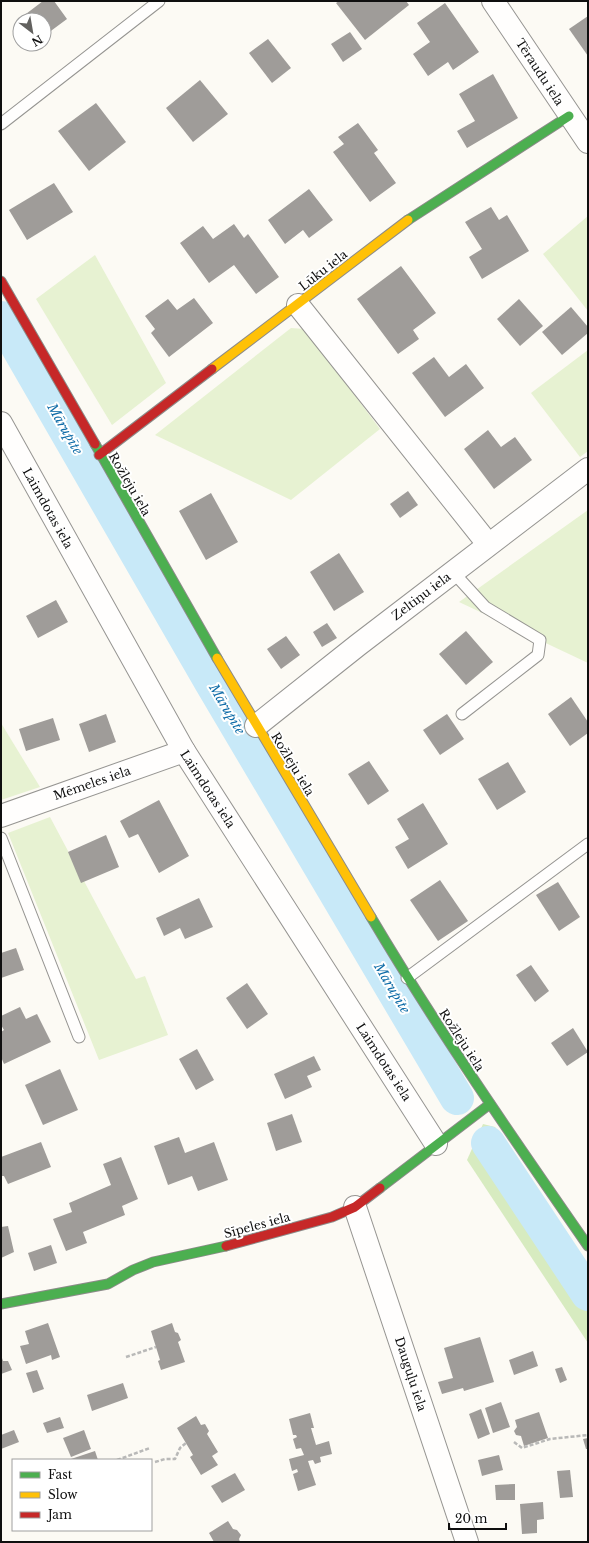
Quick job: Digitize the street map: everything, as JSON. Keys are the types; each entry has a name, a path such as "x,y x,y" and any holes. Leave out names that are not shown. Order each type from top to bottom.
{"street":[{"name":"Tēraudu iela","path":"493,1 569,116 588,142"},
{"name":"Lūku iela","path":"99,455 412,217 569,116"},
{"name":"Rožleju iela","path":"1,280 99,455 256,726 407,978 490,1104 588,1246"},
{"path":"298,305 488,544"},
{"name":"Laimdotas iela","path":"1,423 184,751 436,1144"},
{"name":"Zeltiņu iela","path":"256,726 488,544 588,469"},
{"name":"Mēmeles iela","path":"1,816 184,751"},
{"name":"Sīpeles iela","path":"1,1304 10,1301 108,1284 132,1270 153,1262 232,1245 332,1217 355,1207 490,1104"},
{"name":"Dauguļu iela","path":"355,1207 467,1542"}],"lane":[{"path":"1,124 159,1"},
{"path":"453,572 486,607 540,640 538,655 462,714"},
{"path":"1,838 79,1036"},
{"path":"407,978 588,844"}],"path":[{"path":"126,1357 156,1347"},
{"path":"514,1442 522,1448 550,1439 588,1435"},
{"path":"155,1462 164,1459 175,1459 180,1448 186,1443"},
{"path":"120,1459 150,1448"}],"green space":[{"path":"588,216 588,311 543,254"},
{"path":"95,255 166,383 112,425 36,299"},
{"path":"291,328 305,329 380,429 291,500 155,435"},
{"path":"588,350 588,451 580,457 531,393"},
{"path":"588,510 588,663 459,602"},
{"path":"1,723 40,787 1,800"},
{"path":"50,817 136,979 145,976 168,1035 99,1060 8,833"},
{"path":"483,1124 495,1127 588,1268 588,1343 467,1160"}],"building":[{"path":"43,1 54,1 67,19 52,30 52,12 29,12"},
{"path":"339,1 406,1 409,5 365,40 336,3"},
{"path":"445,3 479,52 453,70 448,62 428,76 413,54 430,42 417,23"},
{"path":"588,16 588,56 569,29"},
{"path":"350,32 362,49 343,62 331,44"},
{"path":"268,39 291,68 272,83 249,53"},
{"path":"493,74 518,118 467,148 457,131 475,121 459,94"},
{"path":"200,80 228,114 193,142 166,108"},
{"path":"96,103 126,142 89,171 58,131"},
{"path":"358,123 378,150 374,153 396,183 370,202 333,152 344,144 338,137"},
{"path":"54,183 73,212 27,240 9,210"},
{"path":"309,189 333,220 309,238 303,230 285,244 268,220"},
{"path":"491,207 499,220 507,215 529,251 482,279 469,257 482,249 465,222"},
{"path":"234,224 244,238 248,234 279,277 256,294 234,265 209,283 180,243 203,226 213,239"},
{"path":"401,266 436,313 413,330 419,339 398,354 357,299"},
{"path":"194,298 213,323 169,357 151,333 155,329 145,316 168,299 177,310"},
{"path":"519,299 543,326 520,346 497,319"},
{"path":"571,307 588,327 588,333 562,355 542,332"},
{"path":"434,357 449,377 466,364 484,388 445,417 412,373"},
{"path":"488,430 501,447 515,437 532,460 494,489 464,449"},
{"path":"408,491 418,505 400,518 390,504"},
{"path":"211,493 238,542 206,560 179,511"},
{"path":"339,553 364,592 334,611 310,572"},
{"path":"56,600 68,622 38,638 26,616"},
{"path":"327,623 337,638 322,647 313,632"},
{"path":"466,631 493,662 466,685 439,654"},
{"path":"286,636 300,655 281,669 267,649"},
{"path":"571,697 588,722 588,733 570,746 548,714"},
{"path":"106,714 116,742 89,752 79,724"},
{"path":"447,714 464,739 440,755 423,730"},
{"path":"53,718 60,740 26,751 19,729"},
{"path":"369,761 389,791 368,805 348,774"},
{"path":"508,762 526,792 497,810 478,779"},
{"path":"159,800 189,856 159,873 138,834 129,838 120,821"},
{"path":"423,803 448,844 408,869 395,847 409,839 397,819"},
{"path":"106,835 119,867 81,883 68,852"},
{"path":"440,880 468,921 438,941 410,900"},
{"path":"558,882 580,917 559,931 536,895"},
{"path":"199,898 213,927 185,939 180,928 164,936 156,918"},
{"path":"16,948 24,970 1,978 1,953"},
{"path":"531,965 549,991 535,1002 516,975"},
{"path":"247,983 268,1014 247,1029 226,998"},
{"path":"20,1007 26,1019 37,1014 51,1042 4,1064 1,1057 1,1032 4,1030 1,1025 1,1016"},
{"path":"573,1028 588,1052 567,1066 551,1043"},
{"path":"197,1049 214,1080 196,1090 179,1059"},
{"path":"314,1056 321,1070 307,1076 312,1087 285,1099 274,1074"},
{"path":"60,1069 78,1110 43,1125 25,1085"},
{"path":"292,1114 302,1142 276,1151 267,1123"},
{"path":"179,1137 185,1153 214,1142 228,1180 198,1191 192,1176 168,1185 154,1146"},
{"path":"41,1142 51,1167 8,1184 4,1176 1,1176 1,1157"},
{"path":"121,1157 138,1199 122,1206 125,1215 83,1232 87,1243 66,1251 53,1219 72,1212 69,1203 111,1185 103,1164"},
{"path":"8,1226 14,1252 1,1258 1,1227"},
{"path":"51,1245 57,1263 34,1271 28,1253"},
{"path":"48,1323 60,1357 52,1360 51,1355 26,1364 20,1346 29,1344 25,1331"},
{"path":"172,1323 175,1332 178,1333 181,1340 178,1342 185,1362 161,1370 158,1361 160,1360 151,1331"},
{"path":"480,1337 494,1382 464,1391 463,1388 442,1394 438,1382 453,1378 444,1348"},
{"path":"533,1351 538,1366 514,1375 509,1360"},
{"path":"1,1355 3,1361 8,1361 12,1370 1,1374"},
{"path":"562,1367 567,1380 560,1383 555,1369"},
{"path":"37,1370 44,1389 33,1393 26,1373"},
{"path":"123,1383 128,1398 92,1411 87,1395"},
{"path":"501,1402 510,1427 493,1433 485,1408"},
{"path":"481,1409 490,1434 478,1439 469,1414"},
{"path":"539,1412 548,1438 524,1446 521,1436 516,1435 514,1431 517,1427 515,1420"},
{"path":"310,1413 314,1428 311,1428 316,1445 329,1441 332,1454 320,1457 321,1462 315,1464 313,1460 308,1461 316,1485 298,1491 293,1474 298,1472 297,1469 292,1471 289,1459 304,1455 301,1448 296,1449 293,1439 297,1437 296,1435 293,1435 289,1419"},
{"path":"196,1416 201,1425 205,1424 209,1431 207,1434 218,1452 212,1456 218,1465 201,1475 190,1457 193,1455 177,1428"},
{"path":"60,1417 64,1428 47,1433 43,1423"},
{"path":"14,1430 19,1442 1,1449 1,1435"},
{"path":"84,1430 91,1449 71,1457 63,1438"},
{"path":"588,1438 588,1449 586,1449 583,1439"},
{"path":"95,1451 98,1459 71,1459"},
{"path":"499,1455 503,1470 482,1476 478,1460"},
{"path":"570,1470 573,1497 560,1498 557,1471"},
{"path":"235,1473 245,1490 222,1503 211,1486"},
{"path":"515,1484 515,1500 496,1500 495,1485"},
{"path":"543,1502 544,1519 537,1520 537,1533 522,1534 520,1504"},
{"path":"228,1521 233,1529 237,1530 241,1535 239,1539 240,1542 214,1542 209,1533"}],"waterway":[{"name":"Mārupīte","path":"1,318 211,682 457,1098"},
{"name":"Mārupīte","path":"488,1143 588,1294"}],"traffic: fast":[{"path":"408,220 569,116"},
{"path":"95,444 217,658"},
{"path":"371,917 449,1042 588,1246"},
{"path":"380,1188 490,1104"},
{"path":"1,1304 108,1284 133,1270 153,1262 226,1246"}],"traffic: slow":[{"path":"212,369 408,220"},
{"path":"217,658 371,917"}],"traffic: jam":[{"path":"1,281 95,444"},
{"path":"99,455 212,369"},
{"path":"226,1246 332,1217 355,1207 380,1188"}]}
